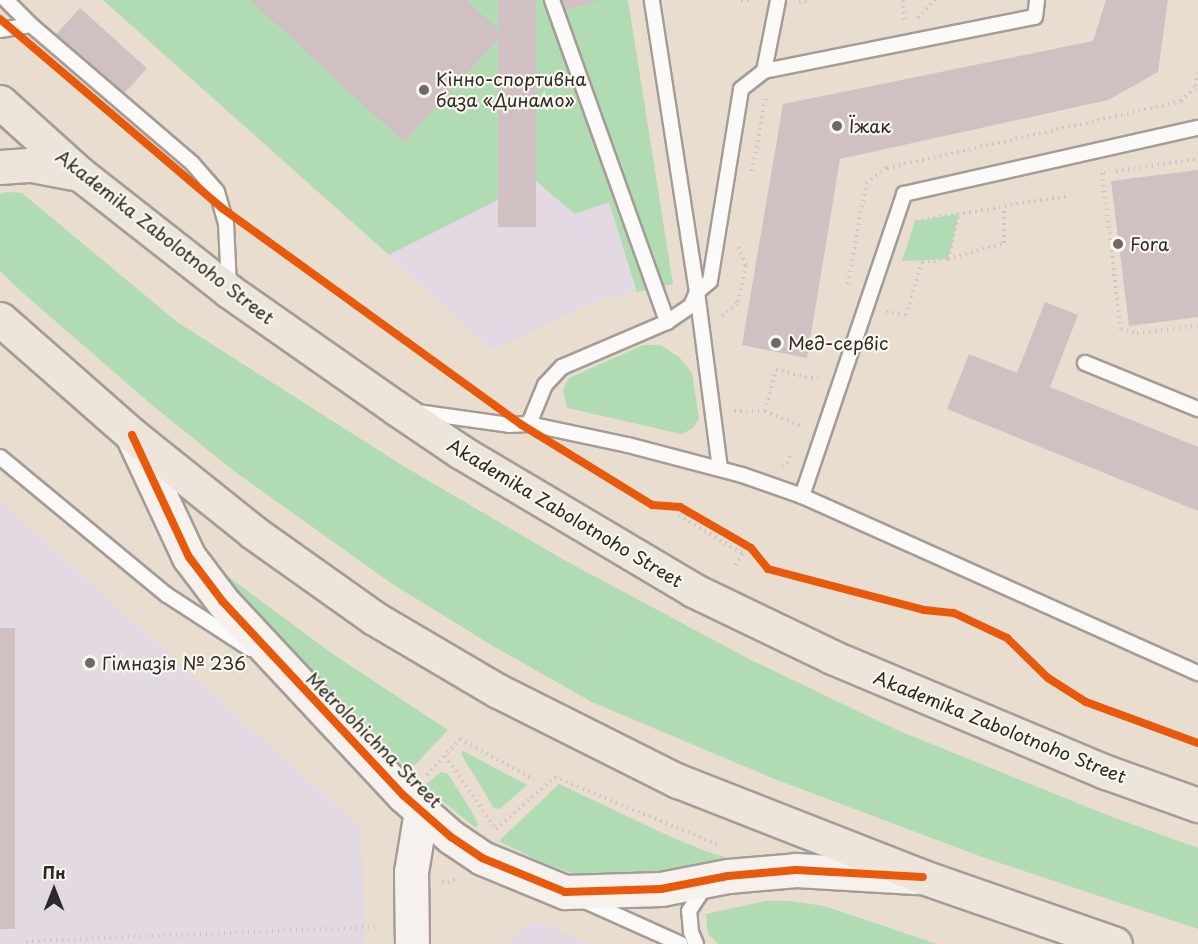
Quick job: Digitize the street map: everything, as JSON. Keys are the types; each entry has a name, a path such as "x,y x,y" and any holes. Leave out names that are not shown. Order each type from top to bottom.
{"highway":[{"name":"Akademika Zabolotnoho Street","path":"0,102 80,174 230,291 396,408 461,452 693,590 832,657 1106,771 1198,806"},
{"path":"0,167 32,165 80,174"},
{"path":"0,319 132,435 253,532 374,618 498,691 678,781 923,877 1115,944"}],"street":[{"name":"Metrolohichna Street","path":"132,435 189,557 223,602 367,759 422,796 482,858 565,892 661,890 709,880 795,870 923,877"},
{"name":"Metrolohichna Street","path":"412,944 411,872 422,796"}],"lane":[{"path":"6,0 31,26 192,163 217,192 226,223 230,291"},
{"path":"552,0 667,322"},
{"path":"652,0 697,292 720,469"},
{"path":"764,71 778,0"},
{"path":"529,424 545,385 562,367 667,322 692,306 697,292 710,281 741,88 764,71 1035,17 1037,0"},
{"path":"0,30 31,26"},
{"path":"802,496 904,194 1198,128"},
{"path":"1085,363 1198,409"},
{"path":"396,408 509,425 529,424 628,445 720,469 802,496 1198,672"},
{"path":"0,457 167,595 290,675"},
{"path":"696,944 691,932 689,911 696,896 709,880"},
{"path":"565,892 681,944"}],"path":[{"path":"741,0 751,0"},
{"path":"903,0 905,32"},
{"path":"847,294 866,183 887,168 1181,101 1196,86 1198,73"},
{"path":"750,180 767,92"},
{"path":"1198,159 1102,173 1121,329 1137,333 1198,326"},
{"path":"912,231 915,221 1066,196"},
{"path":"886,312 906,315 922,262 948,259 1004,243 1004,207"},
{"path":"948,259 959,214"},
{"path":"718,319 738,302 746,265 738,247 740,236"},
{"path":"881,323 889,302"},
{"path":"815,388 822,368"},
{"path":"765,411 776,370 818,379"},
{"path":"730,411 765,411 801,426"},
{"path":"798,435 805,417"},
{"path":"778,468 788,463 794,444"},
{"path":"671,507 680,507 751,548"},
{"path":"679,515 743,554 735,565"},
{"path":"581,690 627,600"},
{"path":"422,796 445,756 460,739 535,780"},
{"path":"445,756 496,829 555,777 727,848"},
{"path":"26,941 375,927"}],"shaded area":[{"path":"536,181 575,214 609,202 637,292 605,298 492,350 389,255"},
{"name":"Гімназія № 236","path":"0,501 359,826 366,944 0,944"},
{"path":"534,920 592,944 507,944"}],"green space":[{"name":"Кінно-спортивна база «Динамо»","path":"103,0 628,0 673,284 637,292 609,202 575,214 536,181 389,255"},
{"path":"22,193 177,322 405,467 564,560 749,659 897,730 1112,817 1198,848 1198,929 982,857 772,778 592,702 493,646 394,585 234,471 152,405 0,271 0,194"},
{"path":"959,214 948,259 902,261 915,221"},
{"path":"643,345 661,345 680,358 692,373 699,419 693,428 682,434 567,408 563,390 569,378"},
{"path":"222,572 334,655 448,730 409,771 243,598"},
{"path":"463,751 527,785 500,809 494,808 461,754"},
{"path":"441,772 448,774 471,810 478,824 476,828 424,786"},
{"path":"559,784 671,837 708,852 739,861 660,876 578,875 543,863 499,841"},
{"path":"765,901 791,901 824,906 937,944 718,944 708,934 706,914"}],"building":[{"path":"250,0 467,0 503,34 404,142"},
{"path":"498,0 536,0 536,227 498,227"},
{"path":"563,0 597,0 598,1 566,10"},
{"path":"1106,0 1168,0 1158,72 1108,100 840,159 807,358 742,345 783,104 1093,41"},
{"path":"80,8 147,68 122,96 55,35"},
{"path":"1198,170 1198,317 1129,326 1111,181"},
{"path":"1045,302 1078,315 1050,387 1198,447 1198,511 947,409 969,354 1017,373"},
{"path":"0,628 15,628 15,929 0,929"}],"cycle path":[{"path":"0,19 222,208 522,425 652,505 680,507 751,548 768,569 924,610 954,613 1007,638 1048,678 1086,702 1198,743"},
{"path":"132,435 189,557 223,602 403,795 451,837 482,858 565,892 661,889 728,876 796,870 923,877"}],"place":[{"name":"Кінно-спортивна база «Динамо»","path":"424,90"},
{"name":"Їжак","path":"837,126"},
{"name":"Fora","path":"1118,244"},
{"name":"Мед-сервіс","path":"776,343"},
{"name":"Гімназія № 236","path":"90,663"}]}
